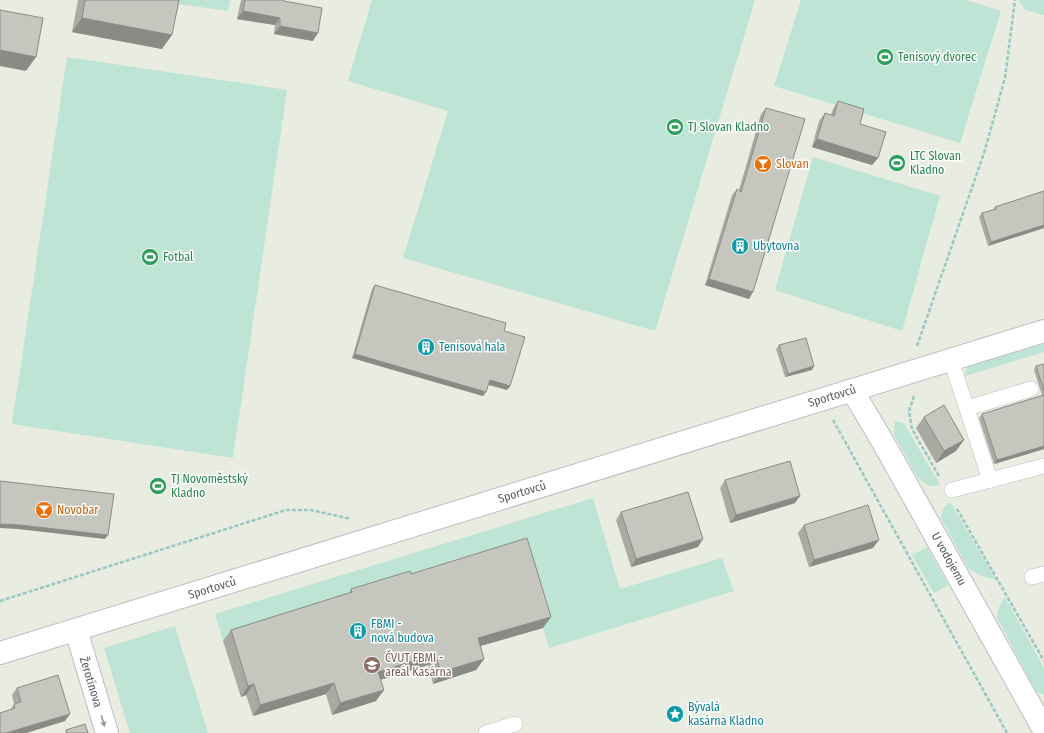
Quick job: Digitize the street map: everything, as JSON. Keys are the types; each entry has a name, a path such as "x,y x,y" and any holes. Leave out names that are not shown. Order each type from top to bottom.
{"street":[{"name":"Sportovců","path":"0,653 1044,331"},
{"name":"U vodojemu","path":"852,390 884,444 1044,730"},
{"name":"Žerotínova","path":"76,630 107,733"}],"lane":[{"path":"951,360 990,480"},
{"path":"967,408 1031,389"},
{"path":"952,490 1044,466"},
{"path":"486,733 515,724"}],"path":[{"path":"924,346 917,348 984,153 1005,78 1015,0"},
{"path":"915,395 909,411 912,429 941,480"},
{"path":"832,419 1007,733"},
{"path":"956,506 1044,661"},
{"path":"0,601 278,511 302,509 350,519 357,517"}],"green space":[{"path":"150,0 230,0 228,11"},
{"path":"372,0 755,0 655,331 403,258 448,111 348,81"},
{"name":"Tenisový dvorec","path":"801,0 966,0 1001,11 960,143 774,86"},
{"path":"1019,0 1044,0 1044,15 1025,10"},
{"name":"Fotbal","path":"67,57 287,90 233,458 12,424"},
{"path":"813,157 940,196 902,331 775,290"},
{"path":"1044,341 1044,352 965,376 966,370 972,363"},
{"path":"895,421 904,423 940,485 929,486 918,478 894,435"},
{"path":"593,498 620,589 722,558 734,591 549,648 519,550 223,641 215,614"},
{"path":"950,502 996,580 981,576 968,568 941,518 944,507"},
{"path":"927,547 948,585 934,593 912,555"},
{"path":"1005,597 1044,668 1044,695 1036,691 997,618 999,607"},
{"path":"175,626 208,733 130,733 104,648"}],"building":[{"path":"85,0 179,0 172,35 82,18"},
{"path":"245,0 284,0 322,8 318,33 280,26 280,18 243,11"},
{"path":"0,10 43,18 36,57 0,50"},
{"path":"838,101 864,109 860,124 886,132 878,158 817,139 825,113 834,116"},
{"name":"Ubytovna","path":"766,108 805,119 753,292 709,279 737,189 741,192"},
{"path":"1044,191 1044,225 991,242 982,213 996,209 995,207"},
{"name":"Tenisová hala","path":"375,285 506,323 504,331 525,337 510,386 490,380 486,392 355,354"},
{"path":"806,338 814,366 788,374 779,345"},
{"path":"1044,364 1044,390 1036,366"},
{"path":"1044,395 1044,446 997,460 982,414"},
{"path":"944,405 964,440 944,451 924,417"},
{"path":"790,461 800,496 736,515 725,480"},
{"path":"0,481 114,494 108,535 0,524"},
{"path":"688,492 703,539 636,559 621,512"},
{"path":"868,505 879,540 814,560 804,525"},
{"name":"FBMI - nová budova","path":"527,538 551,617 478,638 484,659 441,672 435,654 378,672 384,690 340,703 334,683 260,705 254,684 248,686 231,630 352,592 351,589 410,571 411,574"},
{"path":"58,675 70,714 6,733 0,733 0,713 15,708 14,704 21,702 17,688"},
{"path":"85,724 88,733 66,733 66,730"}],"place":[{"name":"Tenisový dvorec","path":"885,57"},
{"name":"TJ Slovan Kladno","path":"675,127"},
{"name":"LTC Slovan Kladno","path":"897,163"},
{"name":"Slovan","path":"763,164"},
{"name":"Ubytovna","path":"740,246"},
{"name":"Fotbal","path":"150,257"},
{"name":"Tenisová hala","path":"426,347"},
{"name":"TJ Novoměstský Kladno","path":"158,486"},
{"name":"Novobar","path":"44,510"},
{"name":"FBMI - nová budova","path":"358,631"},
{"name":"ČVUT FBMI - areál Kasárna","path":"372,665"},
{"name":"Bývalá kasárna Kladno","path":"675,714"}]}
